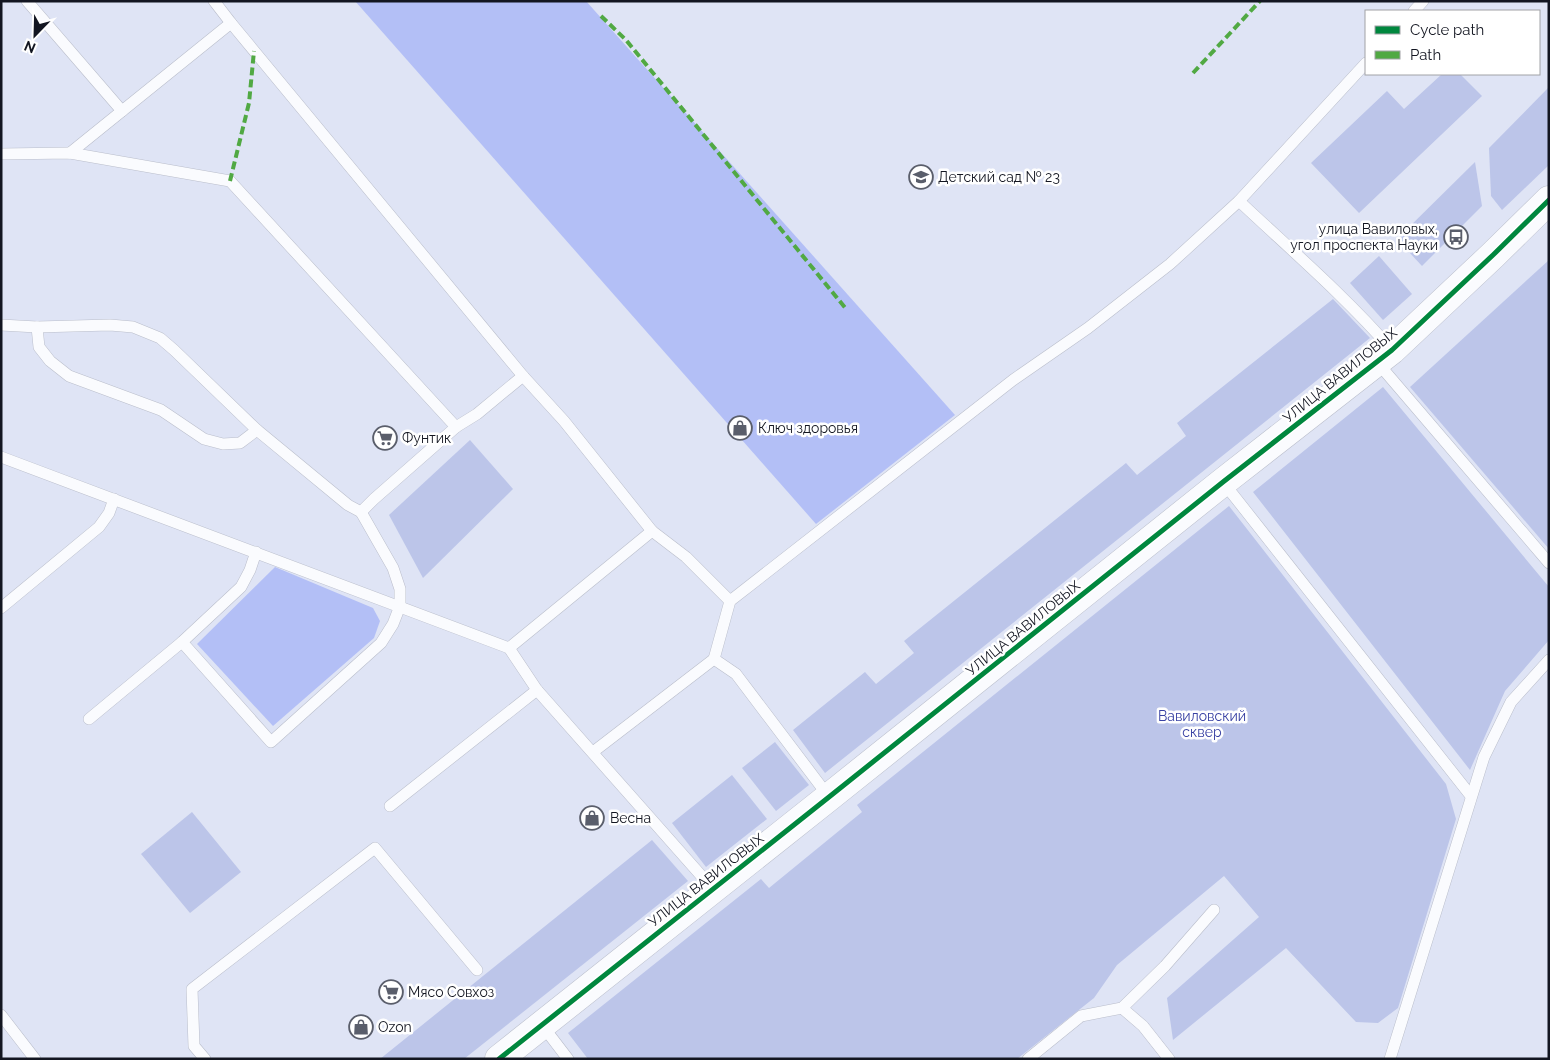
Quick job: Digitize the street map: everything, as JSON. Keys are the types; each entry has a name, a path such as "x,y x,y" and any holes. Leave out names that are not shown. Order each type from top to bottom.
{"street":[{"name":"УЛИЦА ВАВИЛОВЫХ","path":"499,1059 1384,356 1549,200"}],"lane":[{"path":"27,1 122,111"},
{"path":"214,1 523,376 564,421 652,532 686,557 730,601"},
{"path":"70,153 232,23"},
{"path":"593,752 714,659 730,601 1013,380 1088,328 1170,264 1239,201 1365,64"},
{"path":"1,154 70,153 230,181 456,426"},
{"path":"1239,201 1376,331 1384,356 1549,563"},
{"path":"1,325 38,327 110,325 133,327 160,338 257,430 348,505 361,512 393,568 400,588 400,606 393,624 380,643 270,742 182,642"},
{"path":"38,327 39,347 50,361 69,376 161,410 204,439 222,444 240,443 257,430"},
{"path":"361,512 456,426 477,414 523,376"},
{"path":"1,458 509,648 537,690 713,889"},
{"path":"1223,482 1471,796"},
{"path":"1,608 98,527 108,514 114,499"},
{"path":"509,648 652,532"},
{"path":"89,719 182,642 241,587 250,570 256,552"},
{"path":"714,659 736,674 829,797"},
{"path":"1390,1059 1399,1036 1484,757 1511,702 1549,660"},
{"path":"390,806 537,690"},
{"path":"205,1059 194,1046 192,989 375,848 478,970"},
{"path":"1028,1059 1081,1016 1122,1008 1165,966 1214,910"},
{"path":"1122,1008 1143,1026 1169,1059"},
{"path":"1,1015 35,1059"},
{"path":"542,1025 568,1059"}],"green space":[{"path":"1441,75 1461,75 1482,96 1359,213 1311,163 1387,91 1404,109"},
{"path":"1549,87 1549,165 1502,210 1491,196 1489,148"},
{"path":"1475,162 1482,206 1422,266 1397,239"},
{"path":"1379,256 1412,294 1383,320 1350,283"},
{"path":"1549,260 1549,549 1410,387"},
{"path":"1333,299 1370,338 825,773 793,730 865,672 876,684 914,653 904,641 1126,463 1137,475 1186,436 1177,423"},
{"path":"1383,387 1549,587 1549,640 1505,691 1470,770 1253,492"},
{"path":"470,440 513,489 423,578 389,515"},
{"name":"Вавиловский сквер","path":"1229,506 1446,784 1456,819 1398,1008 1378,1023 1356,1022 1286,948 1173,1040 1167,998 1259,917 1224,876 1117,965 1094,998 1017,1059 588,1059 568,1033 761,879 769,888 862,812 857,805"},
{"path":"775,742 809,785 776,811 742,768"},
{"path":"732,775 767,819 706,867 672,823"},
{"path":"192,812 241,872 190,913 141,854"},
{"path":"652,840 688,881 464,1059 380,1059"}],"shaded area":[{"path":"355,1 586,1 955,415 816,524"},
{"path":"275,567 373,608 380,621 374,638 273,726 197,644"}],"marked path":[{"path":"1193,73 1260,1"},
{"path":"601,16 626,40 847,310"},
{"path":"230,181 249,103 254,51"}],"cycle path":[{"path":"499,1059 1223,482 1392,350 1549,200"}],"place":[{"name":"Детский сад № 23","path":"921,177"},
{"name":"улица Вавиловых, угол проспекта Науки","path":"1456,237"},
{"name":"Ключ здоровья","path":"740,428"},
{"name":"Фунтик","path":"385,438"},
{"name":"Весна","path":"592,818"},
{"name":"Мясо Совхоз","path":"391,992"},
{"name":"Ozon","path":"361,1027"}]}
